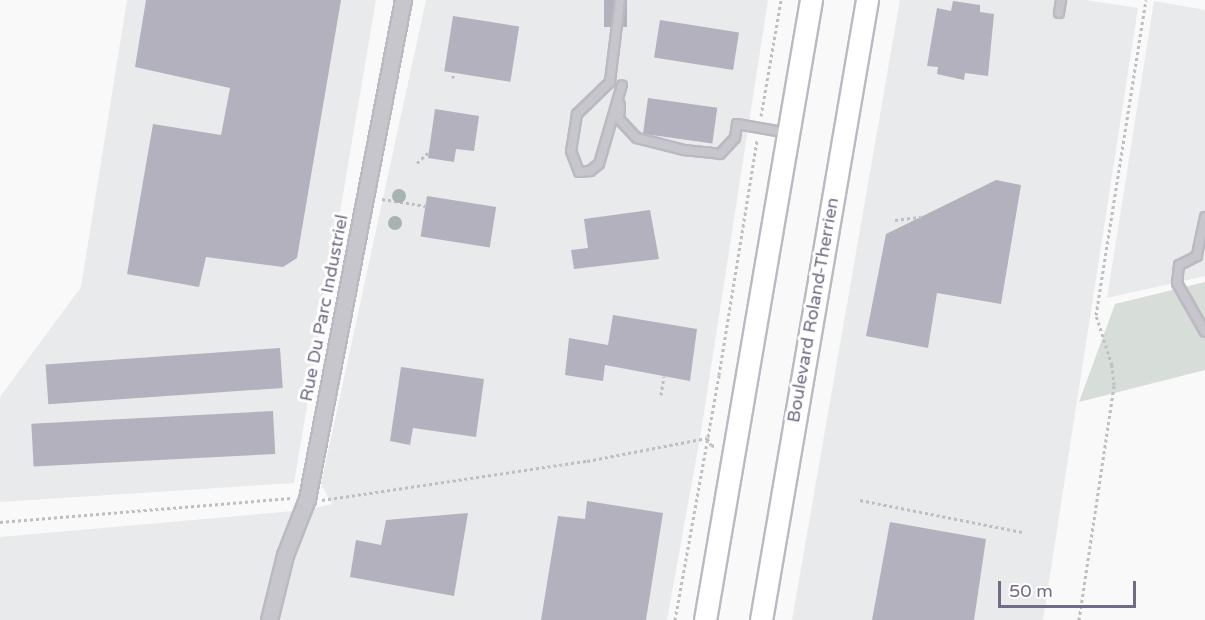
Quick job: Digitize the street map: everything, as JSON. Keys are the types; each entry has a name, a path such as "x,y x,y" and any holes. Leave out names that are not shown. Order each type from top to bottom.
{"main road":[{"path":"705,620 812,0"},
{"name":"Boulevard Roland-Therrien","path":"761,620 867,0"}],"street":[{"name":"Rue Du Parc Industriel","path":"269,620 285,555 307,499 403,0"}],"lane":[{"path":"620,0 610,82 577,114 571,151 579,172 590,171 599,164 622,85 619,119 637,138 684,150 720,154 735,138 737,124 789,133"},
{"path":"1059,13 1061,0"},
{"path":"1205,217 1197,256 1179,265 1177,283 1205,332"}],"path":[{"path":"761,113 780,0"},
{"path":"1080,620 1114,385 1113,365 1096,315 1146,0"},
{"path":"453,72 453,78"},
{"path":"675,620 756,144"},
{"path":"417,163 429,152"},
{"path":"365,196 426,206"},
{"path":"895,220 921,217"},
{"path":"661,394 664,376"},
{"path":"707,438 711,445 717,447"},
{"path":"330,500 587,461 707,438"},
{"path":"0,522 288,498"},
{"path":"860,500 1022,532"}],"shaded area":[{"path":"127,0 376,0 294,483 0,502 0,397 81,287"},
{"path":"426,0 768,0 701,432 667,620 0,620 0,537 306,510 332,504 321,484"},
{"path":"900,0 1085,0 1138,8 1043,620 792,620"},
{"path":"1154,1 1205,10 1205,276 1107,298"},
{"path":"1205,282 1205,370 1079,402 1115,304"}],"building":[{"path":"146,0 341,0 297,258 283,267 206,257 199,287 127,274 153,124 221,135 230,88 135,67"},
{"path":"604,0 627,0 627,27 604,27"},
{"path":"953,1 980,5 980,12 994,14 988,76 965,73 964,80 937,74 938,67 927,66 937,8 951,11"},
{"path":"453,16 519,26 510,82 444,71"},
{"path":"660,20 739,33 733,70 654,58"},
{"path":"648,98 717,108 712,143 643,134"},
{"path":"435,109 479,116 474,151 456,149 454,162 428,158"},
{"path":"996,180 1021,185 1001,304 937,293 928,348 866,336 886,234"},
{"path":"427,196 496,207 490,247 421,236"},
{"path":"650,210 659,259 574,269 571,250 588,248 584,219"},
{"path":"613,315 697,329 690,381 605,365 603,381 565,375 569,338 608,345"},
{"path":"280,348 283,388 48,404 46,364"},
{"path":"401,367 484,379 476,437 413,428 410,445 390,441"},
{"path":"273,411 275,454 34,467 31,424"},
{"path":"587,501 663,513 646,620 541,620 558,516 585,519"},
{"path":"468,513 454,596 350,577 356,540 381,545 386,520"},
{"path":"890,522 986,539 974,620 872,620"}]}
